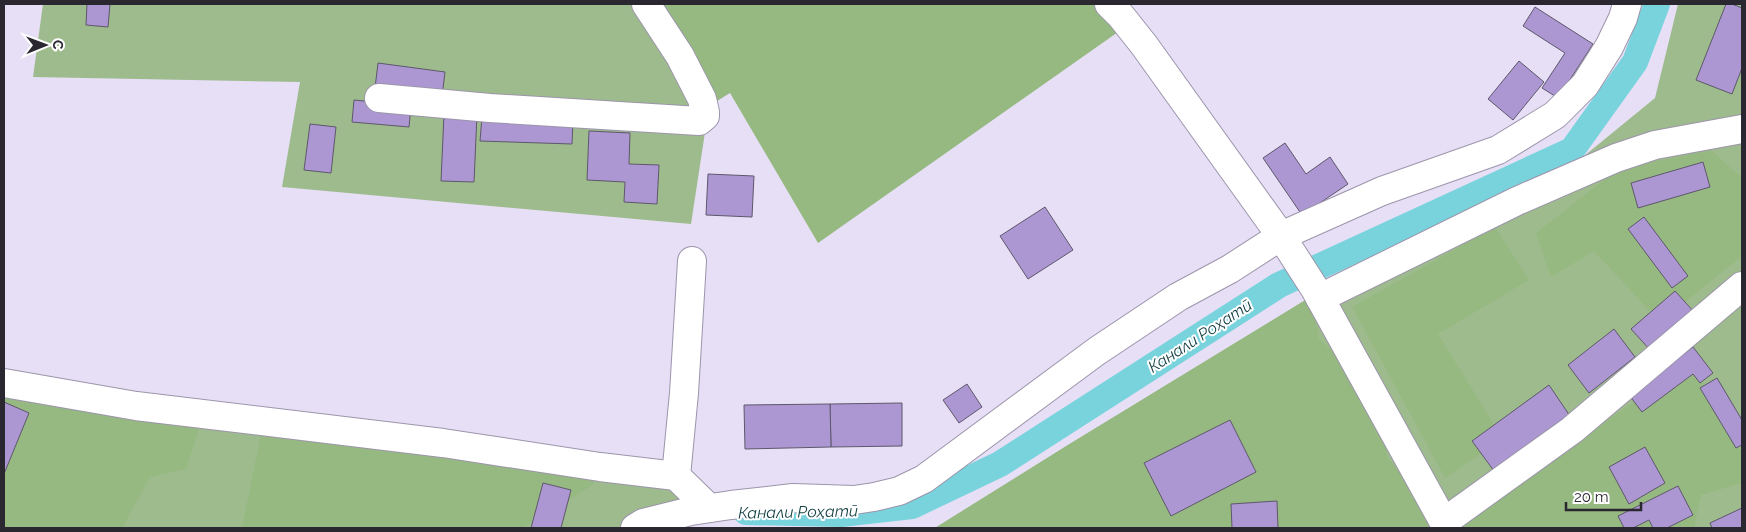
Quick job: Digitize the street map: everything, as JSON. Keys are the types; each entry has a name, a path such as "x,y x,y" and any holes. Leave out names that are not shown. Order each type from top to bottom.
{"street":[{"path":"379,98 490,108 699,121 705,116 702,99 680,56 646,4"},
{"path":"1109,4 1144,45 1285,242 1317,294 1445,525 1572,430 1742,286"},
{"path":"635,528 644,523 708,508 793,498 854,500 874,497 899,491 924,479 1097,352 1178,298 1230,269 1382,191 1498,150 1555,115 1585,85 1609,47 1623,18 1627,4"},
{"path":"1317,294 1616,158 1656,145 1742,129"},
{"path":"676,476 684,393 692,261"},
{"path":"4,383 154,409 443,443 600,467 676,476 708,508"}],"green space":[{"path":"43,4 646,4 709,106 691,224 282,187 300,82 33,77"},
{"path":"646,4 1106,4 1128,25 818,243 730,93 709,106"},
{"path":"1678,4 1742,4 1742,528 935,528 1312,296 1578,161 1655,98"},
{"path":"1711,150 1742,178 1742,256 1660,322 1594,251 1551,277 1536,233 1618,169"},
{"path":"1495,227 1529,280 1438,334 1503,439 1445,478 1352,307"},
{"path":"1312,296 1319,339 1371,384 1388,458 1438,514 1439,528 935,528 1068,445"},
{"path":"1692,362 1742,452 1742,483 1701,495 1694,528 1467,528 1463,519"},
{"path":"4,379 204,413 186,469 150,477 122,528 4,528"},
{"path":"177,411 681,472 722,507 624,528 4,528"},
{"path":"264,419 609,462 591,486 523,528 242,528"}],"building":[{"path":"87,4 110,4 108,27 86,25"},
{"path":"1726,4 1742,8 1742,68 1732,94 1696,80"},
{"path":"1535,7 1593,44 1558,98 1542,88 1565,53 1523,26"},
{"path":"1519,61 1544,82 1513,120 1488,99"},
{"path":"378,63 445,72 442,97 375,88"},
{"path":"354,100 411,106 409,127 352,122"},
{"path":"444,114 477,115 474,182 441,181"},
{"path":"482,116 573,120 572,144 480,141"},
{"path":"310,124 336,127 331,173 304,170"},
{"path":"589,131 630,133 629,164 659,165 657,204 624,202 625,182 587,180"},
{"path":"1285,143 1306,174 1330,157 1348,184 1302,215 1263,158"},
{"path":"1703,162 1710,187 1638,208 1631,183"},
{"path":"708,174 754,176 752,217 706,215"},
{"path":"1045,207 1073,250 1028,279 1000,236"},
{"path":"1644,217 1688,276 1672,288 1628,229"},
{"path":"1675,291 1695,313 1651,351 1631,329"},
{"path":"1614,329 1635,357 1589,393 1568,365"},
{"path":"1693,347 1713,373 1700,383 1693,374 1642,412 1629,395"},
{"path":"1717,378 1742,420 1742,445 1736,448 1700,388"},
{"path":"967,384 982,407 959,423 943,400"},
{"path":"1549,385 1570,416 1494,471 1472,441"},
{"path":"4,402 29,413 4,474"},
{"path":"902,403 902,446 831,447 830,404"},
{"path":"830,404 831,447 745,449 744,405"},
{"path":"1230,420 1256,472 1171,516 1144,463"},
{"path":"1645,447 1665,483 1629,504 1609,467"},
{"path":"543,483 571,490 561,528 531,528"},
{"path":"1678,486 1693,515 1667,528 1653,528 1649,520 1633,528 1624,528 1618,516"},
{"path":"1277,501 1278,528 1232,528 1231,504"},
{"path":"1742,508 1742,528 1712,528 1710,523"}],"waterway":[{"name":"Канали Роҳатӣ","path":"746,512 841,514 912,506 1000,464 1279,285 1572,150 1635,62 1657,4"}]}
